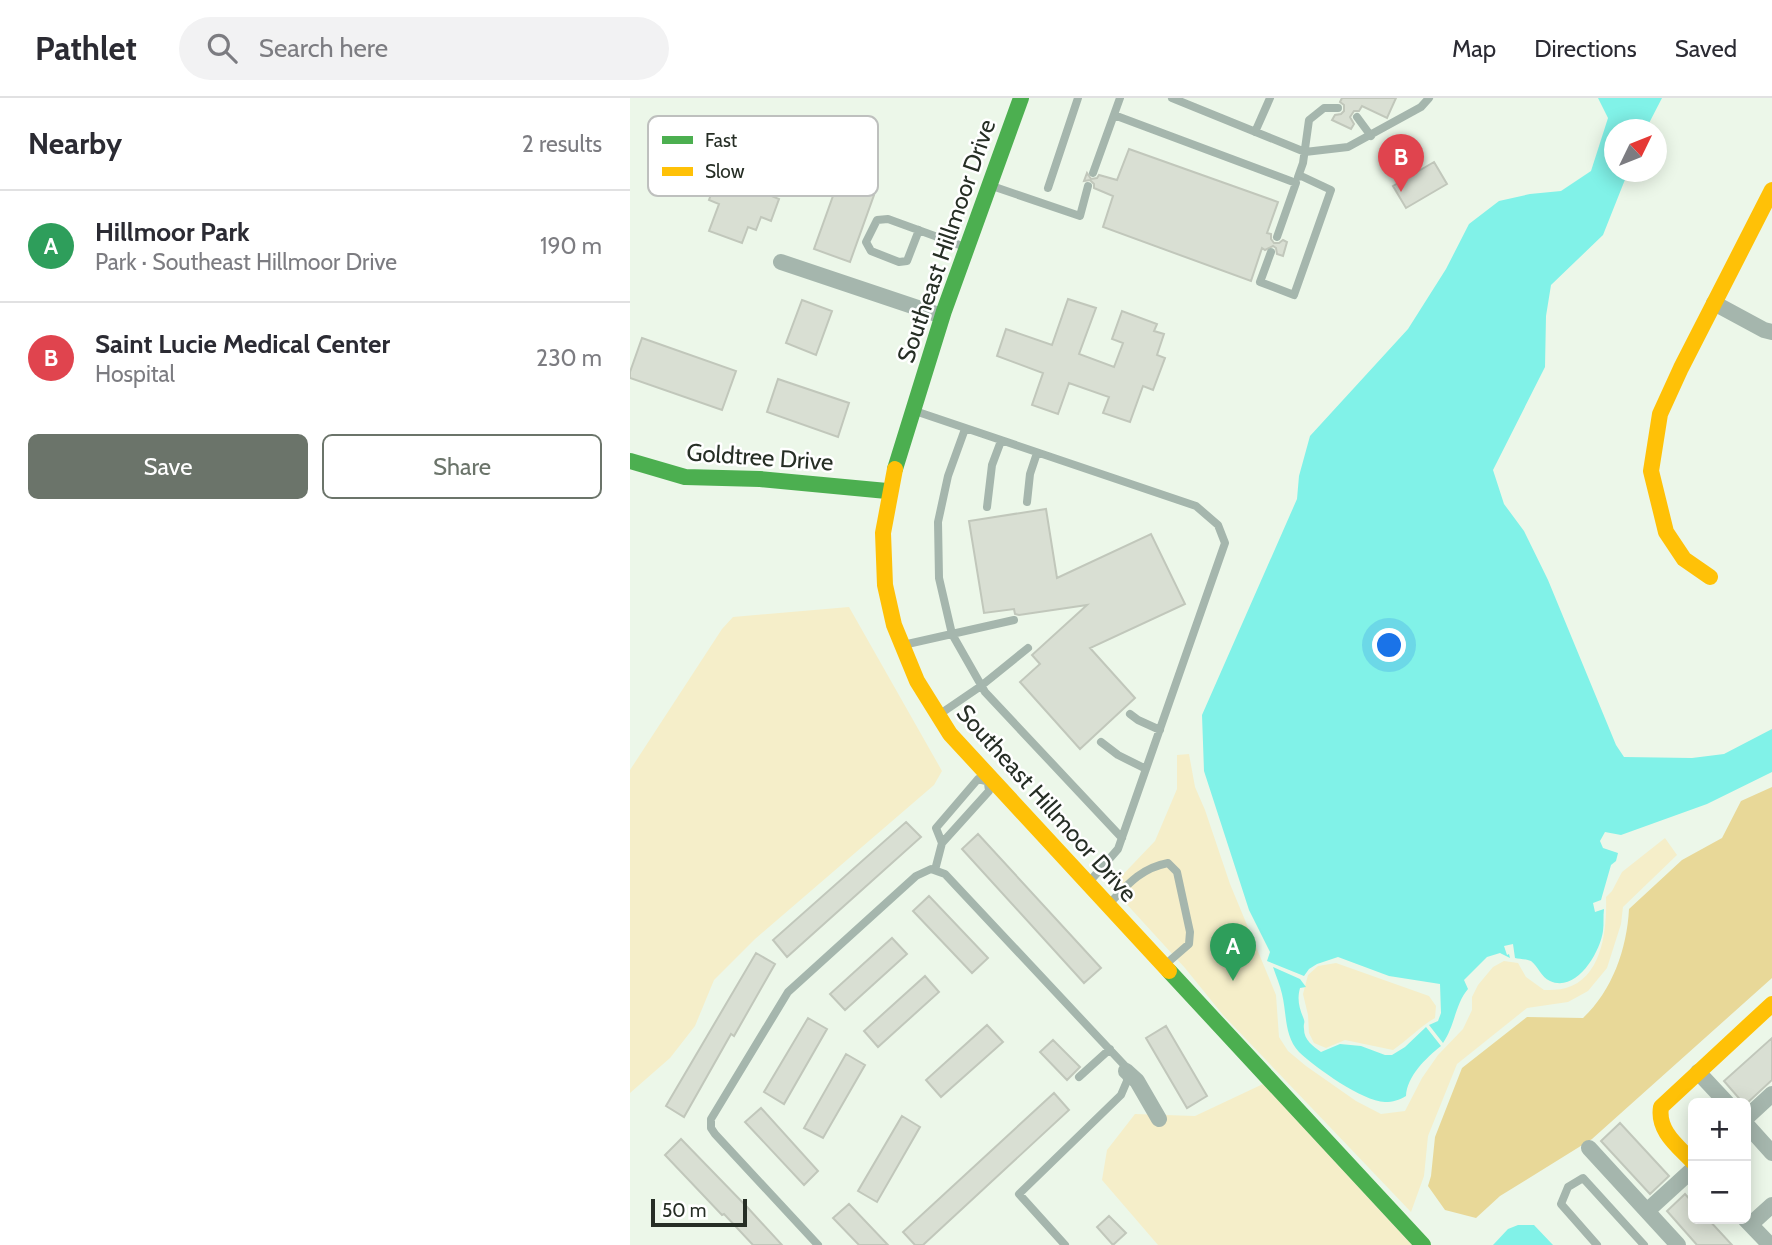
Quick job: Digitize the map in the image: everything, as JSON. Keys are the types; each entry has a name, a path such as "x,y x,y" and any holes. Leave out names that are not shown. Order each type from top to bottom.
{"street":[{"name":"Southeast Hillmoor Drive","path":"1021,98 965,247 887,491 882,549 885,584 900,646 911,673 937,716 989,779 1423,1245"},
{"path":"1710,577 1684,559 1666,532 1651,471 1660,414 1772,190"},
{"path":"782,262 942,316"},
{"path":"1714,303 1765,331 1772,332"},
{"name":"Goldtree Drive","path":"630,461 685,477 760,480 887,491"},
{"path":"1692,1161 1660,1126 1658,1116 1661,1107 1772,1004"},
{"path":"1126,1071 1137,1081 1160,1119"},
{"path":"1698,1072 1722,1098"},
{"path":"1751,1113 1772,1094"},
{"path":"1751,1130 1772,1153"},
{"path":"1589,1148 1678,1245"},
{"path":"1647,1211 1688,1174"},
{"path":"1751,1220 1772,1205"},
{"path":"1750,1224 1770,1245"}],"lane":[{"path":"1048,188 1078,98"},
{"path":"1093,173 1120,98"},
{"path":"1172,98 1305,152 1348,147 1420,107 1429,98"},
{"path":"1255,132 1270,98"},
{"path":"1277,237 1298,179 1309,120 1324,108 1338,108"},
{"path":"1114,115 1331,190 1294,295 1260,282 1271,252"},
{"path":"1357,117 1371,136"},
{"path":"989,186 1080,216 1088,186"},
{"path":"919,230 907,261 899,262 870,251 866,242 877,220 888,219 919,230 965,247"},
{"path":"912,410 1196,506 1218,525 1225,542 1118,849 1087,883"},
{"path":"965,429 948,475 938,522 939,578 952,634 981,686 1122,838"},
{"path":"987,507 992,465 1001,441"},
{"path":"1027,502 1030,474 1037,453"},
{"path":"900,646 1014,620"},
{"path":"937,716 981,686 1028,648"},
{"path":"1130,714 1160,730"},
{"path":"1101,742 1118,755 1146,769"},
{"path":"935,870 942,843 989,791 989,779 978,779 936,828 942,843"},
{"path":"1108,905 1132,880 1154,866 1167,863 1177,872 1190,932 1189,944 1164,966"},
{"path":"818,1245 715,1134 711,1128 711,1119 789,992 916,876 935,870 945,874 1124,1064 1127,1081 1121,1095 1019,1194 1065,1245"},
{"path":"1079,1077 1110,1049"},
{"path":"1597,1245 1561,1204 1568,1187 1583,1178 1644,1245"}],"shaded area":[{"path":"849,607 942,771 934,785 755,939 714,980 695,1026 670,1058 630,1093 630,770 722,629 733,617"},
{"path":"1189,754 1195,787 1230,884 1276,995 1279,1037 1288,1051 1306,1066 1356,1101 1381,1114 1405,1111 1422,1078 1438,1055 1463,1029 1472,1010 1472,997 1493,967 1504,961 1518,963 1526,977 1544,990 1563,989 1578,982 1595,963 1604,937 1606,897 1622,872 1665,838 1677,855 1623,907 1621,924 1607,968 1588,991 1568,1002 1527,1008 1457,1064 1428,1136 1424,1176 1411,1212 1223,1015 1185,968 1111,887 1155,841 1177,789 1177,755"},
{"path":"1772,787 1772,978 1592,1139 1500,1196 1476,1218 1445,1210 1428,1186 1435,1137 1462,1068 1527,1017 1583,1018 1602,995 1616,968 1625,939 1629,909 1682,860 1722,838 1741,801"},
{"path":"1336,963 1429,996 1436,1006 1435,1018 1393,1050 1345,1040 1326,1048 1314,1043 1309,1033 1303,994 1308,975 1318,966"},
{"path":"1263,1084 1412,1245 1158,1245 1102,1180 1107,1150 1135,1114 1195,1116"}],"water":[{"path":"1598,98 1662,98 1651,119 1608,118"},
{"path":"1604,130 1604,182 1624,182 1603,235 1551,285 1546,316 1545,367 1493,470 1504,504 1524,531 1548,580 1616,745 1624,757 1692,758 1724,754 1772,729 1772,772 1707,804 1621,835 1605,832 1600,841 1603,848 1618,853 1616,861 1611,865 1601,900 1593,903 1595,912 1604,909 1601,940 1592,960 1577,976 1560,983 1544,977 1531,961 1515,958 1513,944 1504,946 1510,958 1500,953 1487,957 1464,980 1468,989 1460,1001 1443,1043 1429,1025 1438,1021 1441,1013 1440,984 1389,976 1338,957 1317,964 1304,976 1267,961 1270,952 1249,910 1204,771 1202,715 1297,499 1299,476 1310,436 1408,329 1446,269 1469,224 1499,201 1561,191 1591,171"},
{"path":"1273,967 1300,979 1306,987 1300,988 1299,996 1304,1033 1321,1052 1340,1044 1361,1046 1392,1055 1426,1027 1441,1046 1414,1075 1406,1096 1385,1102 1364,1096 1328,1075 1294,1046 1288,1032 1282,994"},
{"path":"1518,1225 1534,1225 1553,1245 1493,1245 1508,1229"}],"building":[{"path":"1342,98 1396,98 1387,118 1362,106 1359,111 1354,111 1350,117 1354,124 1351,129 1332,120 1335,115 1344,111 1344,105 1340,102"},
{"path":"1129,149 1278,202 1267,233 1271,234 1274,243 1283,240 1287,242 1283,256 1277,254 1273,246 1265,250 1262,248 1251,281 1103,227 1113,196 1094,188 1090,180 1084,181 1087,173 1091,179 1099,175 1117,180"},
{"path":"1434,162 1447,184 1406,208 1393,186"},
{"path":"710,196 772,196 779,199 771,221 761,217 756,230 748,227 742,243 709,231 719,204 709,200"},
{"path":"833,196 874,196 850,262 814,249"},
{"path":"1068,299 1096,308 1079,354 1114,367 1123,343 1112,339 1122,311 1157,324 1154,331 1164,334 1157,355 1165,358 1153,390 1143,386 1130,422 1103,413 1109,397 1069,383 1058,414 1032,405 1043,373 997,356 1006,329 1052,345"},
{"path":"802,300 832,311 816,355 786,343"},
{"path":"642,338 736,371 722,410 630,378"},
{"path":"778,379 849,403 838,437 767,412"},
{"path":"1046,509 1057,578 1151,534 1185,604 1090,648 1135,698 1080,749 1020,682 1040,664 1032,655 1087,605 1019,615 1015,614 1014,609 984,613 969,521"},
{"path":"906,822 921,837 787,957 773,940"},
{"path":"978,834 1101,968 1084,983 962,849"},
{"path":"929,896 988,958 972,973 913,911"},
{"path":"892,938 907,954 845,1010 830,994"},
{"path":"756,953 775,964 684,1117 666,1106"},
{"path":"925,976 939,992 878,1047 864,1031"},
{"path":"808,1018 827,1029 784,1104 764,1092"},
{"path":"987,1025 1003,1042 941,1097 926,1080"},
{"path":"1166,1026 1207,1096 1187,1108 1146,1038"},
{"path":"1772,1038 1772,1080 1751,1099 1739,1098 1724,1081"},
{"path":"1053,1040 1080,1067 1067,1080 1040,1052"},
{"path":"846,1054 865,1065 823,1138 804,1128"},
{"path":"1054,1093 1069,1110 923,1245 915,1245 903,1232"},
{"path":"761,1108 818,1171 804,1185 745,1122"},
{"path":"902,1116 920,1127 877,1202 858,1191"},
{"path":"1620,1123 1669,1176 1650,1194 1601,1141"},
{"path":"681,1139 782,1245 753,1245 724,1214 722,1215 665,1155"},
{"path":"1685,1194 1688,1197 1688,1224 1713,1224 1732,1245 1697,1245 1667,1211"},
{"path":"849,1204 888,1245 859,1245 833,1218"},
{"path":"1109,1216 1126,1233 1113,1245 1097,1227"}],"traffic: fast":[{"path":"895,469 944,311 1021,98"},
{"path":"630,461 685,477 760,479 887,491"},
{"path":"1169,971 1423,1245"}],"traffic: slow":[{"path":"1710,577 1684,559 1666,532 1651,471 1660,414 1772,190"},
{"path":"895,469 883,533 885,585 894,625 917,681 950,734 1169,971"},
{"path":"1692,1161 1665,1131 1661,1107 1772,1004"}],"place":[{"name":"Saint Lucie Medical Center","path":"1401,192"},
{"name":"Hillmoor Park","path":"1233,981"}]}
